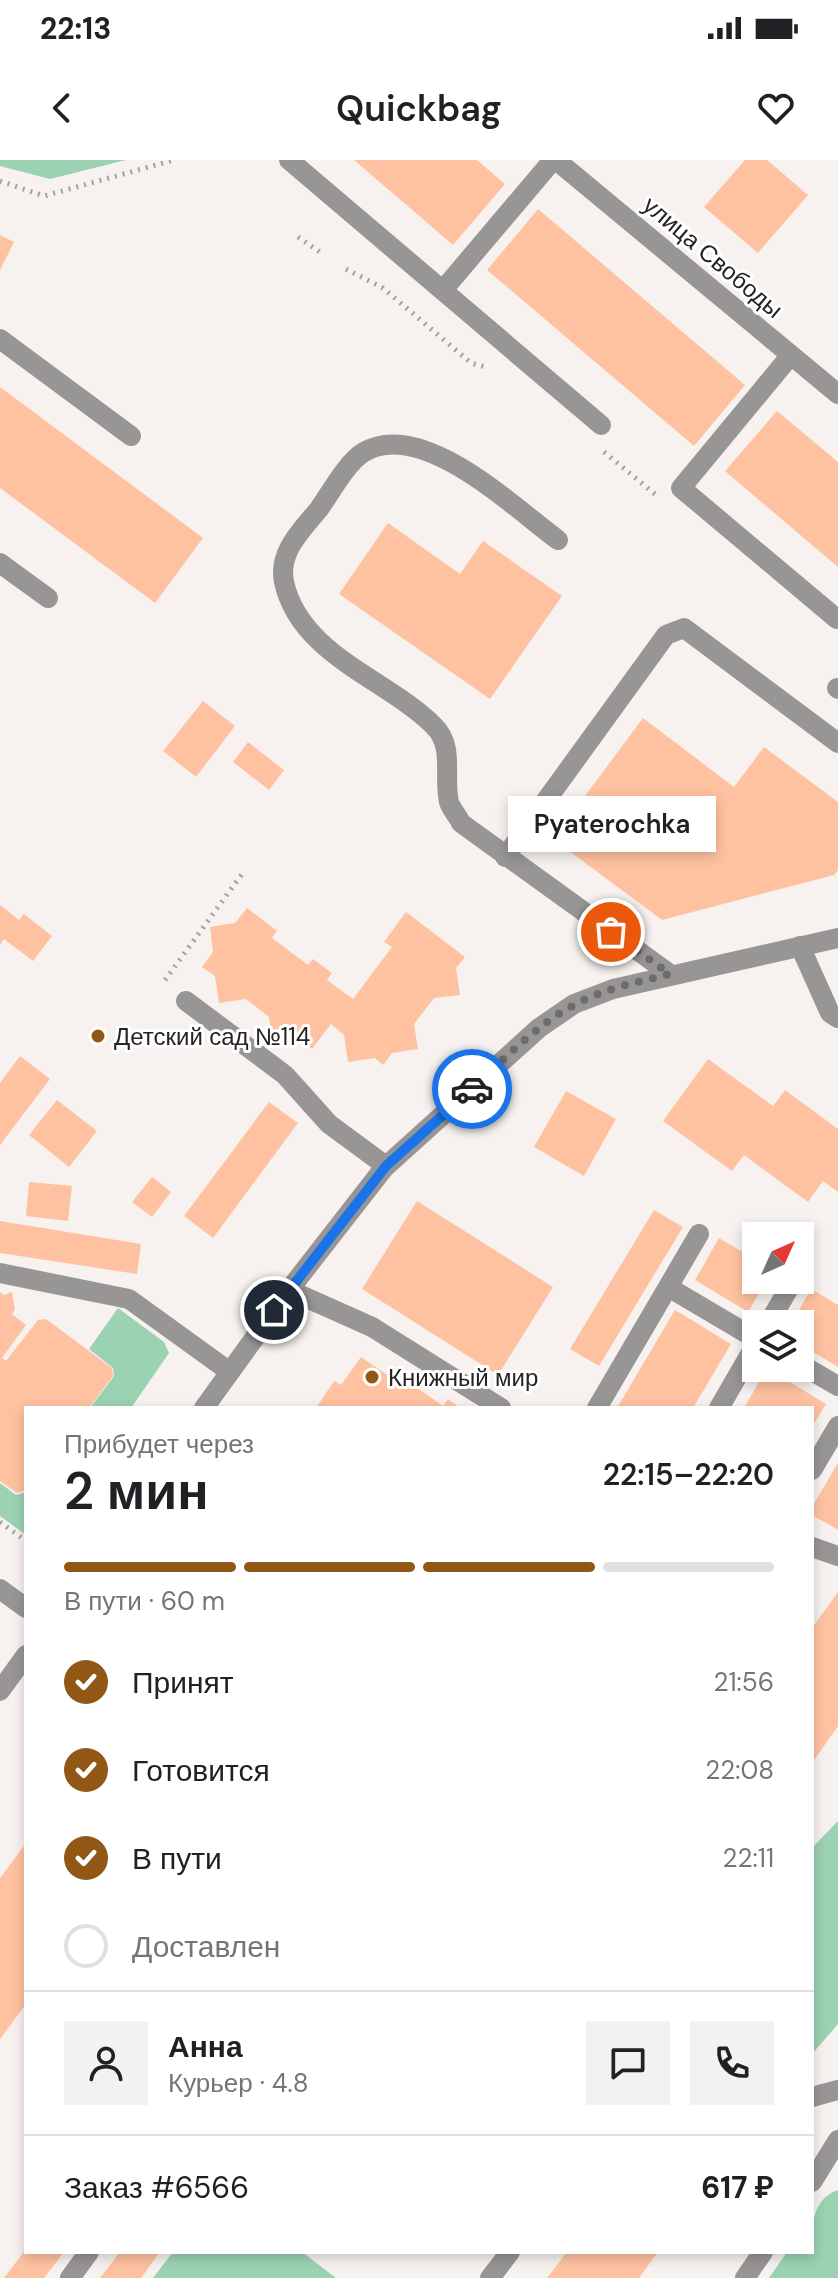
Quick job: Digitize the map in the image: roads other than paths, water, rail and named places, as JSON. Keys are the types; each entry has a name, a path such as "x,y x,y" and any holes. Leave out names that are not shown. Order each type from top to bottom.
{"street":[{"path":"289,160 601,425"},
{"path":"443,290 554,160"},
{"name":"улица Свободы","path":"554,160 838,394"},
{"path":"0,339 131,436"},
{"path":"791,355 681,488 837,619"},
{"path":"558,540 446,458 410,445 385,444 361,453 285,552 284,581 299,618 327,648 436,727 447,748 449,803 461,823 670,974"},
{"path":"0,563 48,598"},
{"path":"505,857 666,635 684,628 838,743"},
{"path":"205,1406 289,1290 386,1166 539,1028 574,1004 613,989 838,938"},
{"path":"800,946 830,1013 838,1018"},
{"path":"186,1001 285,1075 329,1124 386,1166"},
{"path":"598,1406 699,1234"},
{"path":"0,1273 129,1299 230,1372"},
{"path":"668,1287 742,1332"},
{"path":"289,1290 372,1327 498,1406"},
{"path":"720,1406 742,1366"},
{"path":"814,1372 838,1386"},
{"path":"814,1467 838,1426"},
{"path":"814,1548 838,1556"},
{"path":"0,1589 24,1607"},
{"path":"0,1691 22,1667"},
{"path":"814,2096 838,2090"},
{"path":"814,2179 838,2140"},
{"path":"70,2278 88,2254"},
{"path":"490,2278 508,2254"},
{"path":"745,2278 762,2254"}],"place":[{"name":"Pyaterochka","path":"611,932"},
{"name":"Детский сад №114","path":"98,1036"},
{"name":"Книжный мир","path":"372,1377"}]}
